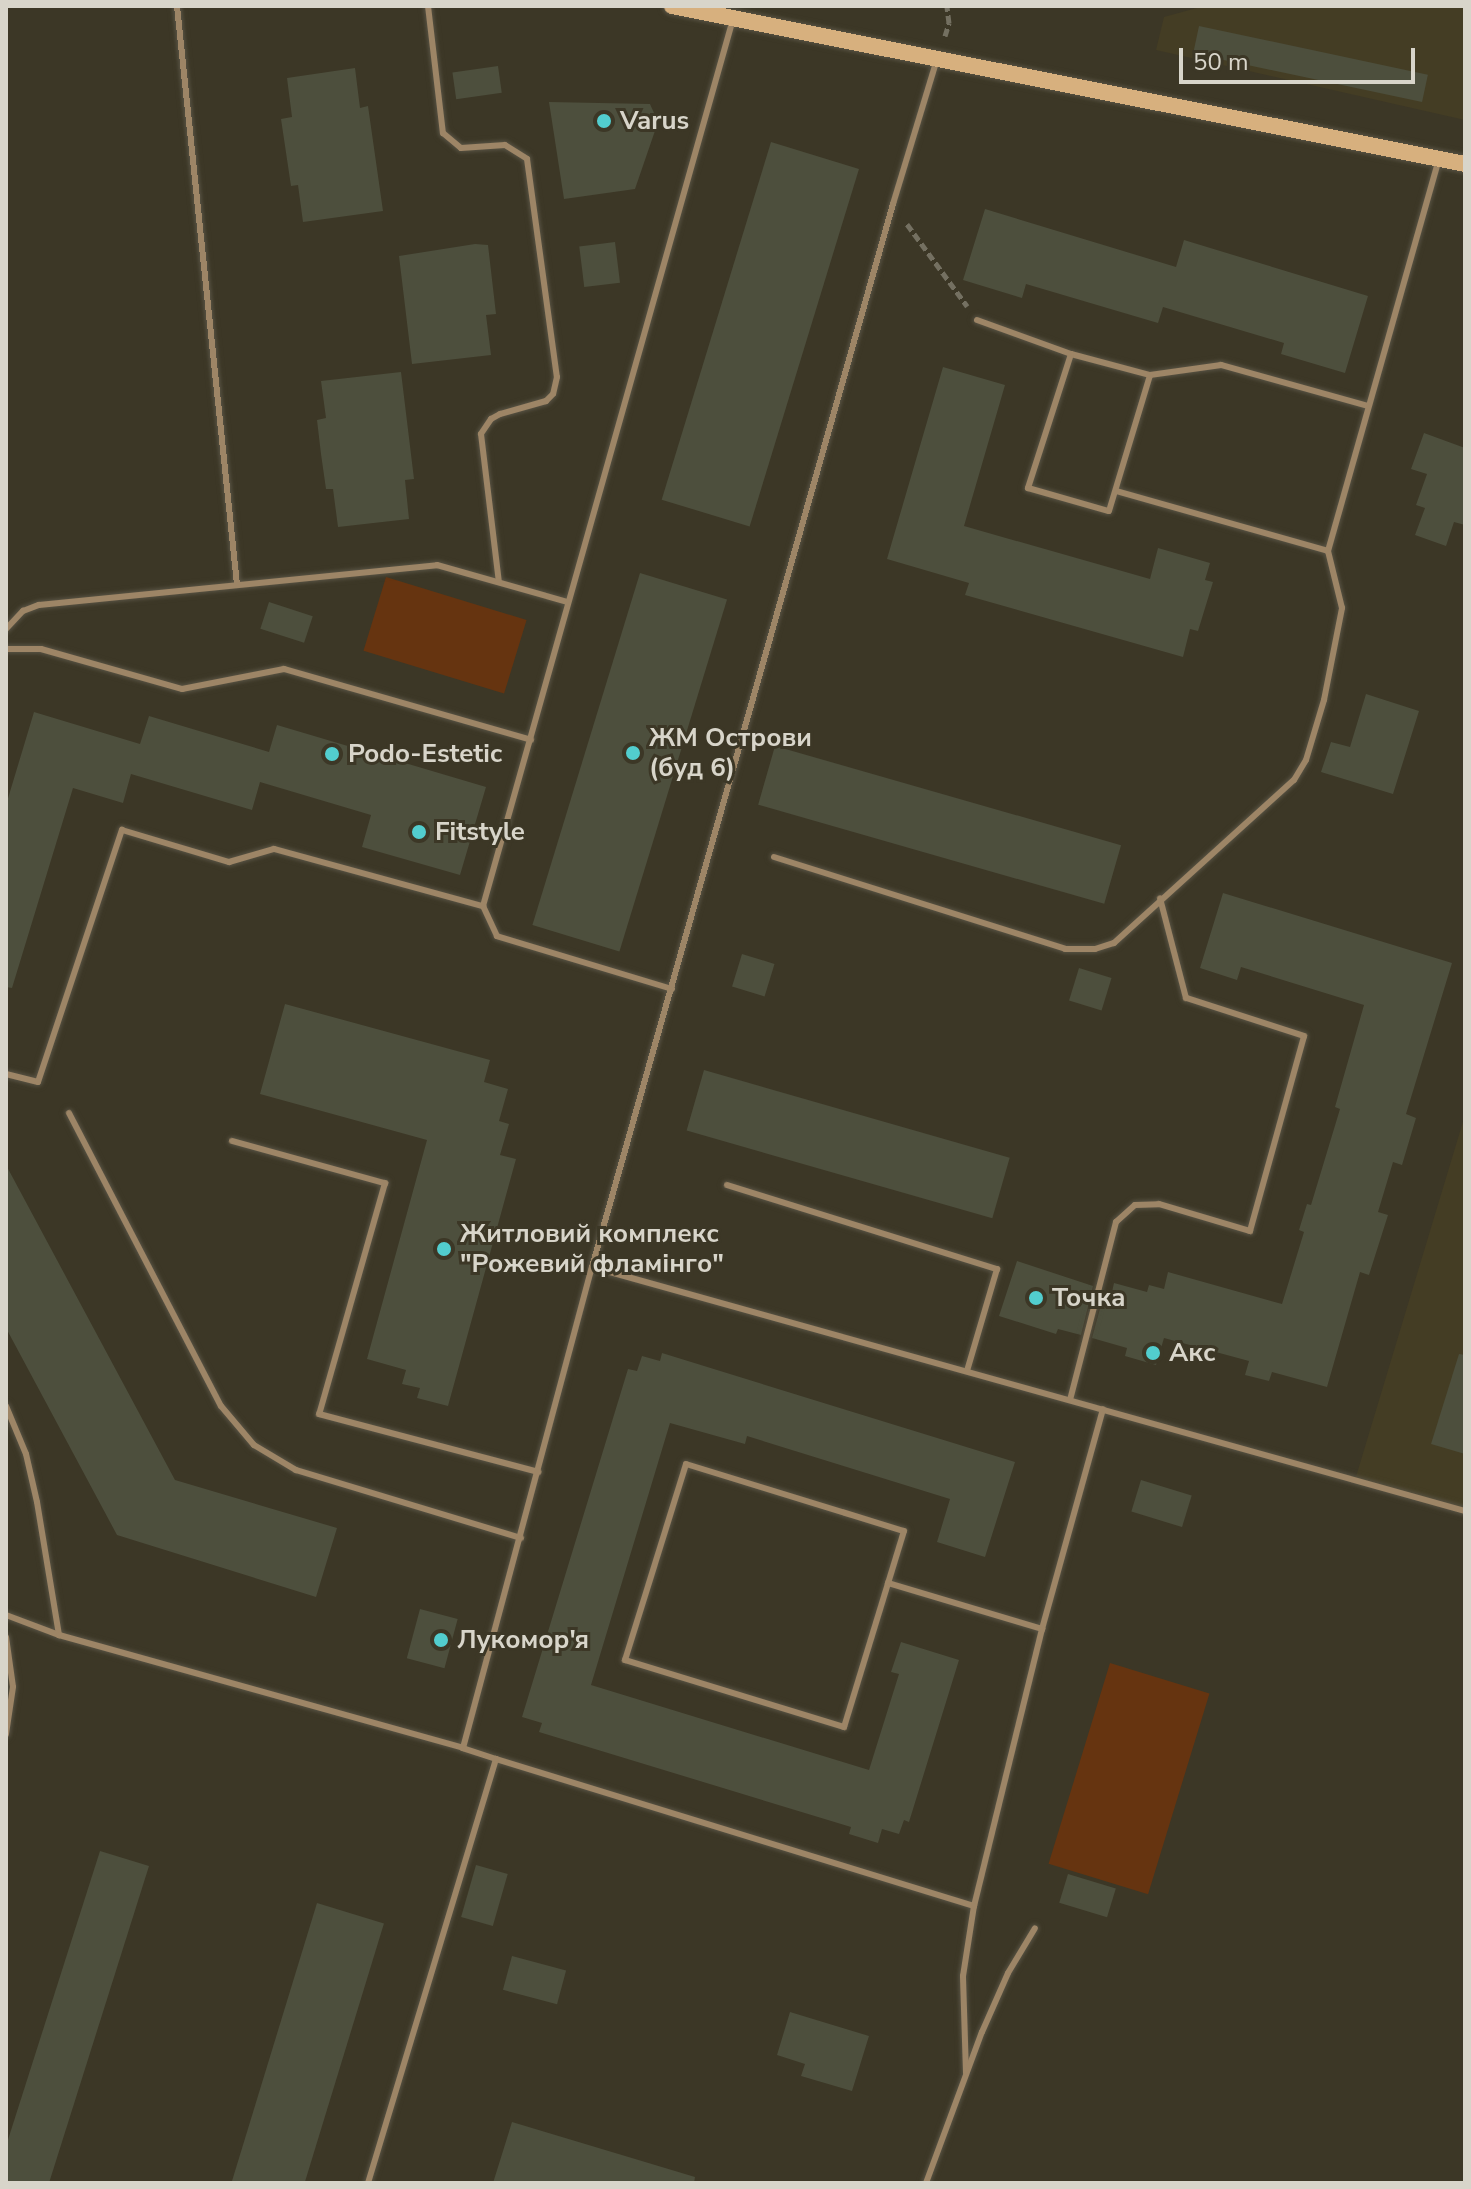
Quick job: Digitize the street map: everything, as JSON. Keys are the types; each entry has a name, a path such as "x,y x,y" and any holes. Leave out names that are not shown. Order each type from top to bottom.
{"street":[{"path":"672,6 1465,164"}],"lane":[{"path":"177,6 237,585"},
{"path":"428,6 443,133 461,148 505,145 527,159 557,377 553,394 546,401 500,414 491,419 481,434 499,582"},
{"path":"672,989 497,936 483,906 733,17"},
{"path":"463,1748 592,1267 937,58"},
{"path":"774,857 1065,949 1080,951 1114,943 1160,898 1294,780 1306,760 1324,700 1342,608 1328,551 1439,159"},
{"path":"977,320 1071,354 1150,375 1221,365 1368,406"},
{"path":"1071,354 1028,488 1109,511 1150,375"},
{"path":"1116,491 1328,551"},
{"path":"6,629 23,611 39,605 437,565 568,602"},
{"path":"6,649 41,649 182,689 284,669 531,740"},
{"path":"6,1074 38,1082 122,830 229,862 274,849 483,906"},
{"path":"1070,1400 1116,1222 1135,1205 1159,1204 1250,1231 1304,1036 1186,998 1160,898"},
{"path":"69,1113 221,1406 254,1445 296,1470 521,1538"},
{"path":"232,1141 385,1183 319,1414 538,1472"},
{"path":"727,1185 997,1269 967,1371"},
{"path":"592,1267 1465,1511"},
{"path":"6,1406 26,1454 59,1635"},
{"path":"966,2078 962,2025 963,1976 974,1906 1042,1629 1103,1409"},
{"path":"686,1464 904,1531 888,1583 844,1727 625,1660 686,1464"},
{"path":"888,1583 1042,1629"},
{"path":"6,1615 59,1635 463,1748 974,1906"},
{"path":"6,1637 13,1687 6,1734"},
{"path":"368,2183 496,1759"},
{"path":"926,2183 1008,1973 1035,1928"}],"path":[{"path":"937,58 949,23 947,6"},
{"path":"893,204 977,320"}],"shaded area":[{"path":"1204,6 1465,6 1465,120 1156,50 1164,17"},
{"path":"386,577 527,620 504,694 363,651"},
{"path":"1465,1115 1465,1511 1355,1480"},
{"path":"1110,1663 1209,1693 1148,1894 1049,1864"}],"building":[{"path":"1199,26 1428,75 1422,102 1193,53"},
{"path":"498,66 502,93 456,99 452,72"},
{"path":"355,68 360,108 368,106 383,211 303,222 298,185 291,186 281,119 292,117 287,78"},
{"path":"549,102 650,104 658,122 635,189 564,199"},
{"path":"771,142 859,169 750,527 662,500"},
{"path":"985,209 1176,267 1184,240 1368,296 1345,373 1281,354 1284,343 1163,307 1158,323 1026,284 1022,298 963,280"},
{"path":"615,242 620,283 584,287 579,246"},
{"path":"475,244 488,245 496,314 486,315 491,355 412,364 399,256"},
{"path":"943,367 1005,385 964,526 1150,579 1158,548 1210,563 1205,580 1213,582 1198,631 1190,629 1183,657 965,595 969,583 887,559"},
{"path":"401,372 414,479 405,480 409,519 338,527 333,489 326,489 317,420 326,418 321,381"},
{"path":"1424,433 1465,448 1465,525 1454,522 1446,546 1415,535 1425,508 1416,505 1427,474 1411,469"},
{"name":"ЖМ Острови (буд 6)","path":"640,573 727,600 619,952 532,925"},
{"path":"269,602 313,616 304,643 260,629"},
{"path":"1366,694 1419,711 1393,794 1321,772 1331,742 1350,747"},
{"path":"34,712 140,744 149,716 269,752 277,725 486,787 460,875 362,847 371,815 260,782 252,810 131,774 123,803 73,788 12,988 6,987 6,805"},
{"path":"775,746 1121,845 1104,904 758,805"},
{"path":"1223,893 1452,963 1406,1114 1416,1118 1402,1165 1393,1162 1378,1212 1388,1215 1369,1275 1360,1272 1327,1387 1272,1372 1269,1381 1245,1375 1249,1361 1164,1338 1156,1365 1125,1356 1127,1348 1092,1338 1105,1290 1112,1292 1114,1283 1147,1292 1149,1285 1164,1289 1168,1272 1282,1304 1304,1232 1299,1230 1307,1204 1311,1205 1340,1109 1335,1107 1364,1005 1241,967 1237,980 1200,968"},
{"path":"742,954 775,964 765,996 732,987"},
{"path":"1079,968 1112,978 1102,1010 1069,1001"},
{"name":"Житловий комплекс \"Рожевий фламінго\"","path":"285,1004 490,1060 484,1082 508,1089 499,1121 509,1124 500,1155 516,1159 448,1406 417,1398 420,1388 402,1384 406,1370 367,1359 427,1140 260,1094"},
{"path":"704,1070 1010,1158 992,1218 687,1131"},
{"path":"6,1165 175,1480 337,1528 316,1597 117,1535 6,1328"},
{"name":"Точка","path":"1017,1261 1093,1286 1081,1335 1058,1329 1056,1334 999,1316"},
{"path":"662,1353 1015,1462 985,1557 937,1542 950,1499 747,1436 745,1444 670,1423 591,1685 869,1770 899,1674 891,1672 901,1642 959,1660 909,1822 904,1820 899,1834 882,1829 878,1843 849,1834 851,1827 539,1732 542,1723 522,1717 628,1369 637,1371 642,1356 660,1361"},
{"path":"1459,1354 1465,1355 1465,1454 1431,1444"},
{"path":"1141,1480 1192,1495 1182,1527 1131,1512"},
{"path":"420,1609 458,1619 444,1668 407,1658"},
{"path":"100,1851 149,1866 49,2183 6,2183 6,2146"},
{"path":"476,1865 508,1874 493,1926 461,1917"},
{"path":"1068,1874 1116,1889 1107,1917 1059,1903"},
{"path":"317,1903 384,1923 305,2183 231,2183"},
{"path":"512,1956 566,1970 557,2004 503,1990"},
{"path":"790,2012 869,2036 852,2091 801,2076 805,2064 777,2055"},
{"path":"512,2122 695,2177 694,2183 493,2183"}],"place":[{"name":"Varus","path":"604,121"},
{"name":"ЖМ Острови (буд 6)","path":"633,753"},
{"name":"Podo-Estetic","path":"332,754"},
{"name":"Fitstyle","path":"419,832"},
{"name":"Житловий комплекс \"Рожевий фламінго\"","path":"444,1249"},
{"name":"Точка","path":"1036,1298"},
{"name":"Акс","path":"1153,1353"},
{"name":"Лукомор'я","path":"441,1640"}]}
